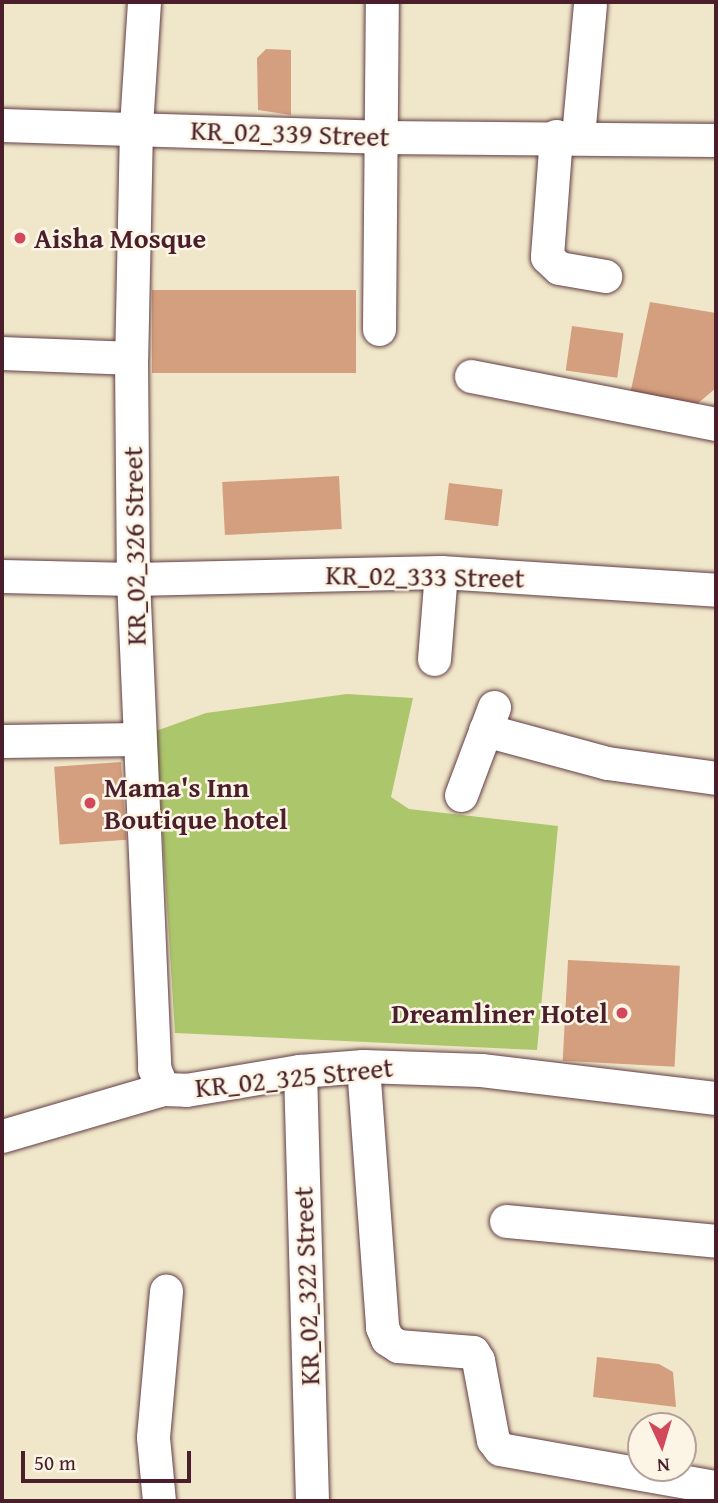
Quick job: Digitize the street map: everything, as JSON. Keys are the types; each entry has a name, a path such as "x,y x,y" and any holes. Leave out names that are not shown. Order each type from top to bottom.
{"street":[{"name":"KR_02_326 Street","path":"144,2 136,127 131,358 133,579 154,1068 163,1089"},
{"path":"379,329 382,2"},
{"path":"590,5 547,257 559,268 605,276"},
{"name":"KR_02_339 Street","path":"2,125 136,127 379,137 567,136 716,139"},
{"path":"2,353 131,358"},
{"path":"471,376 716,424"},
{"path":"434,659 440,572"},
{"name":"KR_02_333 Street","path":"2,576 133,579 440,572 716,590"},
{"path":"461,795 490,719 607,763 716,778"},
{"path":"2,741 139,739"},
{"path":"363,1066 382,1327 387,1339 398,1346 473,1352 478,1360 493,1440 500,1449 716,1487"},
{"name":"KR_02_325 Street","path":"2,1136 163,1089 186,1090 300,1071 363,1066 481,1070 716,1098"},
{"name":"KR_02_322 Street","path":"300,1071 312,1501"},
{"path":"506,1221 716,1241"},
{"path":"159,1501 153,1437 166,1291"}],"green space":[{"path":"347,694 413,698 391,797 409,809 558,826 537,1050 175,1033 156,731 206,713"}],"building":[{"path":"266,49 291,50 291,115 258,110 257,58"},
{"path":"152,290 356,290 356,373 152,373"},
{"path":"650,302 716,313 716,388 697,404 629,399"},
{"path":"572,326 623,333 617,378 566,371"},
{"path":"339,476 342,529 225,535 222,482"},
{"path":"449,483 503,490 498,526 444,520"},
{"name":"Mama's Inn Boutique hotel","path":"121,762 126,840 60,844 54,767"},
{"name":"Dreamliner Hotel","path":"568,960 680,966 675,1067 563,1061"},
{"path":"597,1357 659,1364 673,1372 676,1407 593,1397"}],"place":[{"name":"Aisha Mosque","path":"20,238"},
{"name":"Mama's Inn Boutique hotel","path":"90,803"},
{"name":"Dreamliner Hotel","path":"622,1013"}]}
